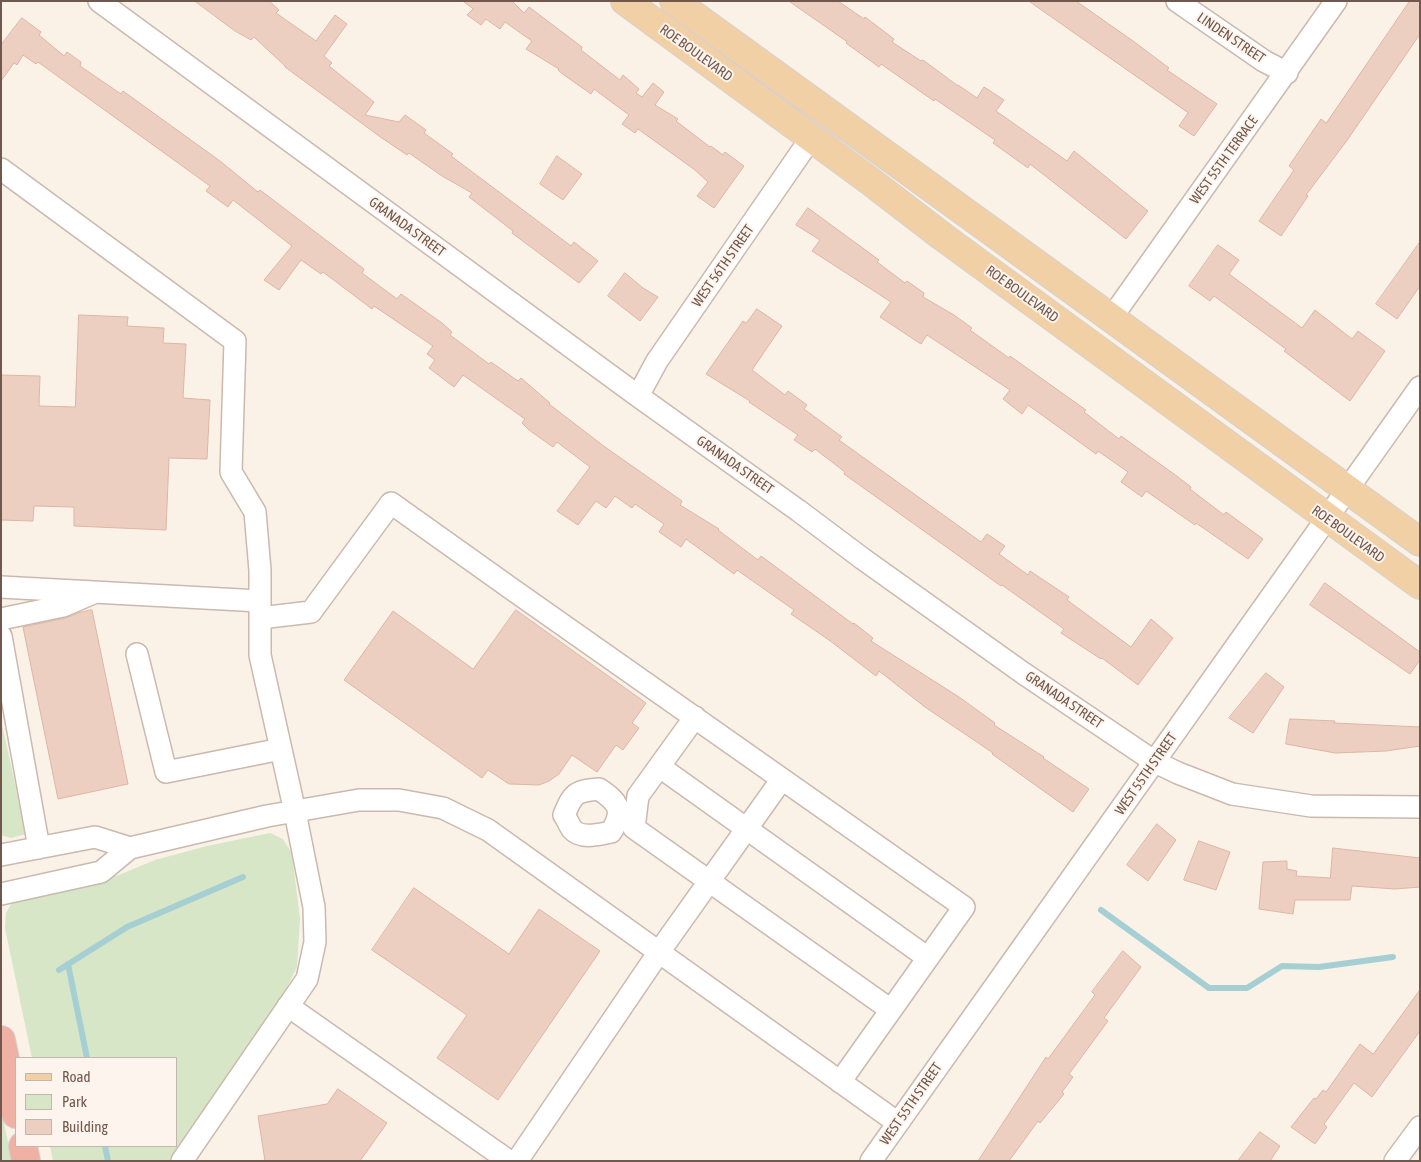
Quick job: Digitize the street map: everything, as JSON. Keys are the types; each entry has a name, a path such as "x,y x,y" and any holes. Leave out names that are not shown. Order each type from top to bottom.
{"highway":[{"path":"1,1040 15,1109"},
{"path":"23,1147 26,1161"}],"main road":[{"name":"ROE BOULEVARD","path":"625,1 1326,518 1420,585"},
{"name":"ROE BOULEVARD","path":"674,1 1420,542"}],"street":[{"name":"GRANADA STREET","path":"99,1 638,396 1007,661 1155,762 1232,794 1311,806 1420,808"},
{"name":"LINDEN STREET","path":"1177,1 1264,61 1287,72"},
{"name":"WEST 55TH TERRACE","path":"1112,317 1336,1"},
{"name":"WEST 56TH STREET","path":"638,396 657,361 811,138"},
{"path":"1,169 235,341 231,472 254,512 260,570 260,655 314,907 315,942 307,979 182,1161"},
{"name":"WEST 55TH STREET","path":"871,1161 1420,387"},
{"path":"1,587 96,592 260,610 311,612 391,502 964,907 840,1082"},
{"path":"1,619 63,606 96,592"},
{"path":"1,636 39,848"},
{"path":"138,654 166,772 281,749"},
{"path":"695,717 628,807 634,828 891,1010"},
{"path":"660,766 746,830 928,958"},
{"path":"517,1161 659,952 782,779"},
{"path":"1,894 101,872 130,848 295,812 359,800 399,800 443,808 488,830 898,1123"},
{"path":"1,855 95,837 130,848"},
{"path":"288,1006 509,1161"},
{"path":"1395,1161 1420,1127"}],"green space":[{"path":"1,720 26,834 11,838 1,835"},
{"path":"270,833 283,839 292,854 300,919 297,967 276,1009 170,1161 53,1161 50,1147 178,1147 178,1057 32,1057 5,928 6,913 11,904 35,894 82,885 119,875 155,860 207,846"},
{"path":"1,1109 12,1161 1,1161"}],"building":[{"path":"195,1 269,1 279,10 276,13 316,41 335,15 347,24 324,56 332,63 329,66 374,102 365,115 399,122 405,115 426,130 424,133 453,154 451,156 571,246 574,242 598,261 579,283 512,233 513,231 469,197 472,193 442,176 409,153 407,155 379,136 285,67 254,37 251,40 235,31"},
{"path":"463,1 512,1 524,13 529,7 582,47 581,50 620,80 623,75 639,89 636,93 642,97 653,83 664,92 655,105 678,119 676,121 710,147 723,155 725,152 744,166 714,208 697,196 708,182 695,170 638,129 635,133 622,124 629,115 594,89 591,94 564,75 559,69 526,49 532,41 505,22 500,29 486,19 481,25 467,15 473,9"},
{"path":"789,1 838,1 864,19 865,17 894,39 892,42 921,61 923,60 977,98 984,87 1004,100 996,111 1067,161 1074,151 1148,211 1126,239 1030,164 1028,168 993,143 995,140 881,64 879,67"},
{"path":"1029,1 1076,1 1169,68 1167,70 1217,104 1194,136 1179,126 1188,113"},
{"path":"1410,1 1420,1 1420,34 1348,139 1306,195 1308,196 1281,236 1259,221 1294,170 1289,166 1321,119 1326,123"},
{"path":"22,18 41,32 39,35 64,56 67,52 81,62 80,66 121,94 123,91 220,161 258,192 260,190 364,269 362,273 397,299 401,294 442,323 452,332 450,335 489,364 491,362 518,381 521,378 549,404 605,447 682,501 680,505 719,529 758,560 761,556 854,623 873,638 871,641 959,697 995,723 994,725 1089,789 1073,812 993,753 925,707 879,671 876,676 791,614 794,610 737,570 734,574 686,539 681,547 659,532 664,524 635,504 632,508 615,496 606,508 596,501 578,525 557,511 590,467 557,442 553,447 529,430 522,423 525,419 463,375 454,387 429,368 435,360 427,354 433,346 374,306 372,309 323,272 321,274 301,260 279,290 264,280 292,246 233,200 228,207 206,191 210,186 38,62 36,64 23,55 17,65 14,63 1,81 1,45"},
{"path":"557,156 582,174 563,200 540,184"},
{"path":"808,208 879,260 877,262 905,283 907,281 924,293 923,297 954,315 972,328 970,330 1086,410 1084,412 1119,439 1121,436 1191,487 1190,489 1224,515 1226,512 1263,539 1248,559 1146,491 1142,497 1121,482 1128,472 1098,451 1096,454 1028,405 1022,414 1003,399 1010,390 927,335 921,344 880,317 891,302 812,251 820,240 796,225"},
{"path":"1420,242 1420,286 1397,319 1376,304"},
{"path":"1218,245 1239,260 1229,274 1302,328 1315,310 1352,339 1358,331 1385,351 1350,401 1284,351 1286,349 1214,296 1210,301 1189,286"},
{"path":"625,273 643,288 658,297 640,321 608,296"},
{"path":"757,309 782,326 752,370 785,395 788,391 807,405 804,409 842,437 839,440 981,542 987,534 1005,546 999,554 1028,575 1030,571 1069,597 1067,600 1131,647 1151,619 1173,638 1138,685 1102,658 1061,633 1064,629 844,474 845,472 815,449 812,452 794,440 798,435 750,401 706,374 743,321 746,323"},
{"path":"79,315 128,317 127,326 164,328 163,343 186,344 183,398 210,400 207,459 169,458 166,530 74,526 74,507 34,506 33,521 1,520 1,375 40,376 39,406 75,407"},
{"path":"1325,583 1420,652 1420,660 1410,674 1310,605"},
{"path":"92,610 128,784 58,799 23,627 66,618"},
{"path":"516,610 646,703 632,723 639,728 623,750 616,745 597,772 572,755 559,774 539,785 509,784 488,770 482,778 344,680 393,611 473,669"},
{"path":"1266,673 1284,687 1253,733 1229,718"},
{"path":"1290,719 1420,727 1420,746 1386,751 1335,753 1286,744"},
{"path":"1157,824 1176,840 1148,881 1127,865"},
{"path":"1199,841 1230,852 1216,890 1184,880"},
{"path":"1333,848 1420,858 1420,887 1395,889 1352,886 1350,900 1295,900 1293,914 1259,909 1263,862 1287,861 1287,869 1297,871 1296,876 1330,878"},
{"path":"414,888 509,954 539,909 600,951 498,1100 437,1058 467,1015 372,950"},
{"path":"1123,951 1141,967 1104,1018 1108,1021 1069,1074 1073,1077 1062,1092 1064,1094 1040,1123 1038,1121 1009,1161 978,1161 1046,1057 1048,1059 1095,995 1092,992"},
{"path":"1420,990 1420,1031 1372,1097 1354,1083 1324,1124 1327,1127 1315,1144 1291,1127 1314,1098 1316,1099 1323,1090 1326,1092 1360,1044 1373,1054"},
{"path":"338,1089 387,1123 360,1161 265,1161 258,1116 327,1104"},
{"path":"1260,1132 1280,1146 1270,1161 1238,1161"}],"waterway":[{"path":"59,970 127,927 243,877"},
{"path":"1101,910 1209,988 1247,988 1282,966 1319,967 1393,957"},
{"path":"68,964 87,1057"},
{"path":"105,1147 108,1161"}]}
